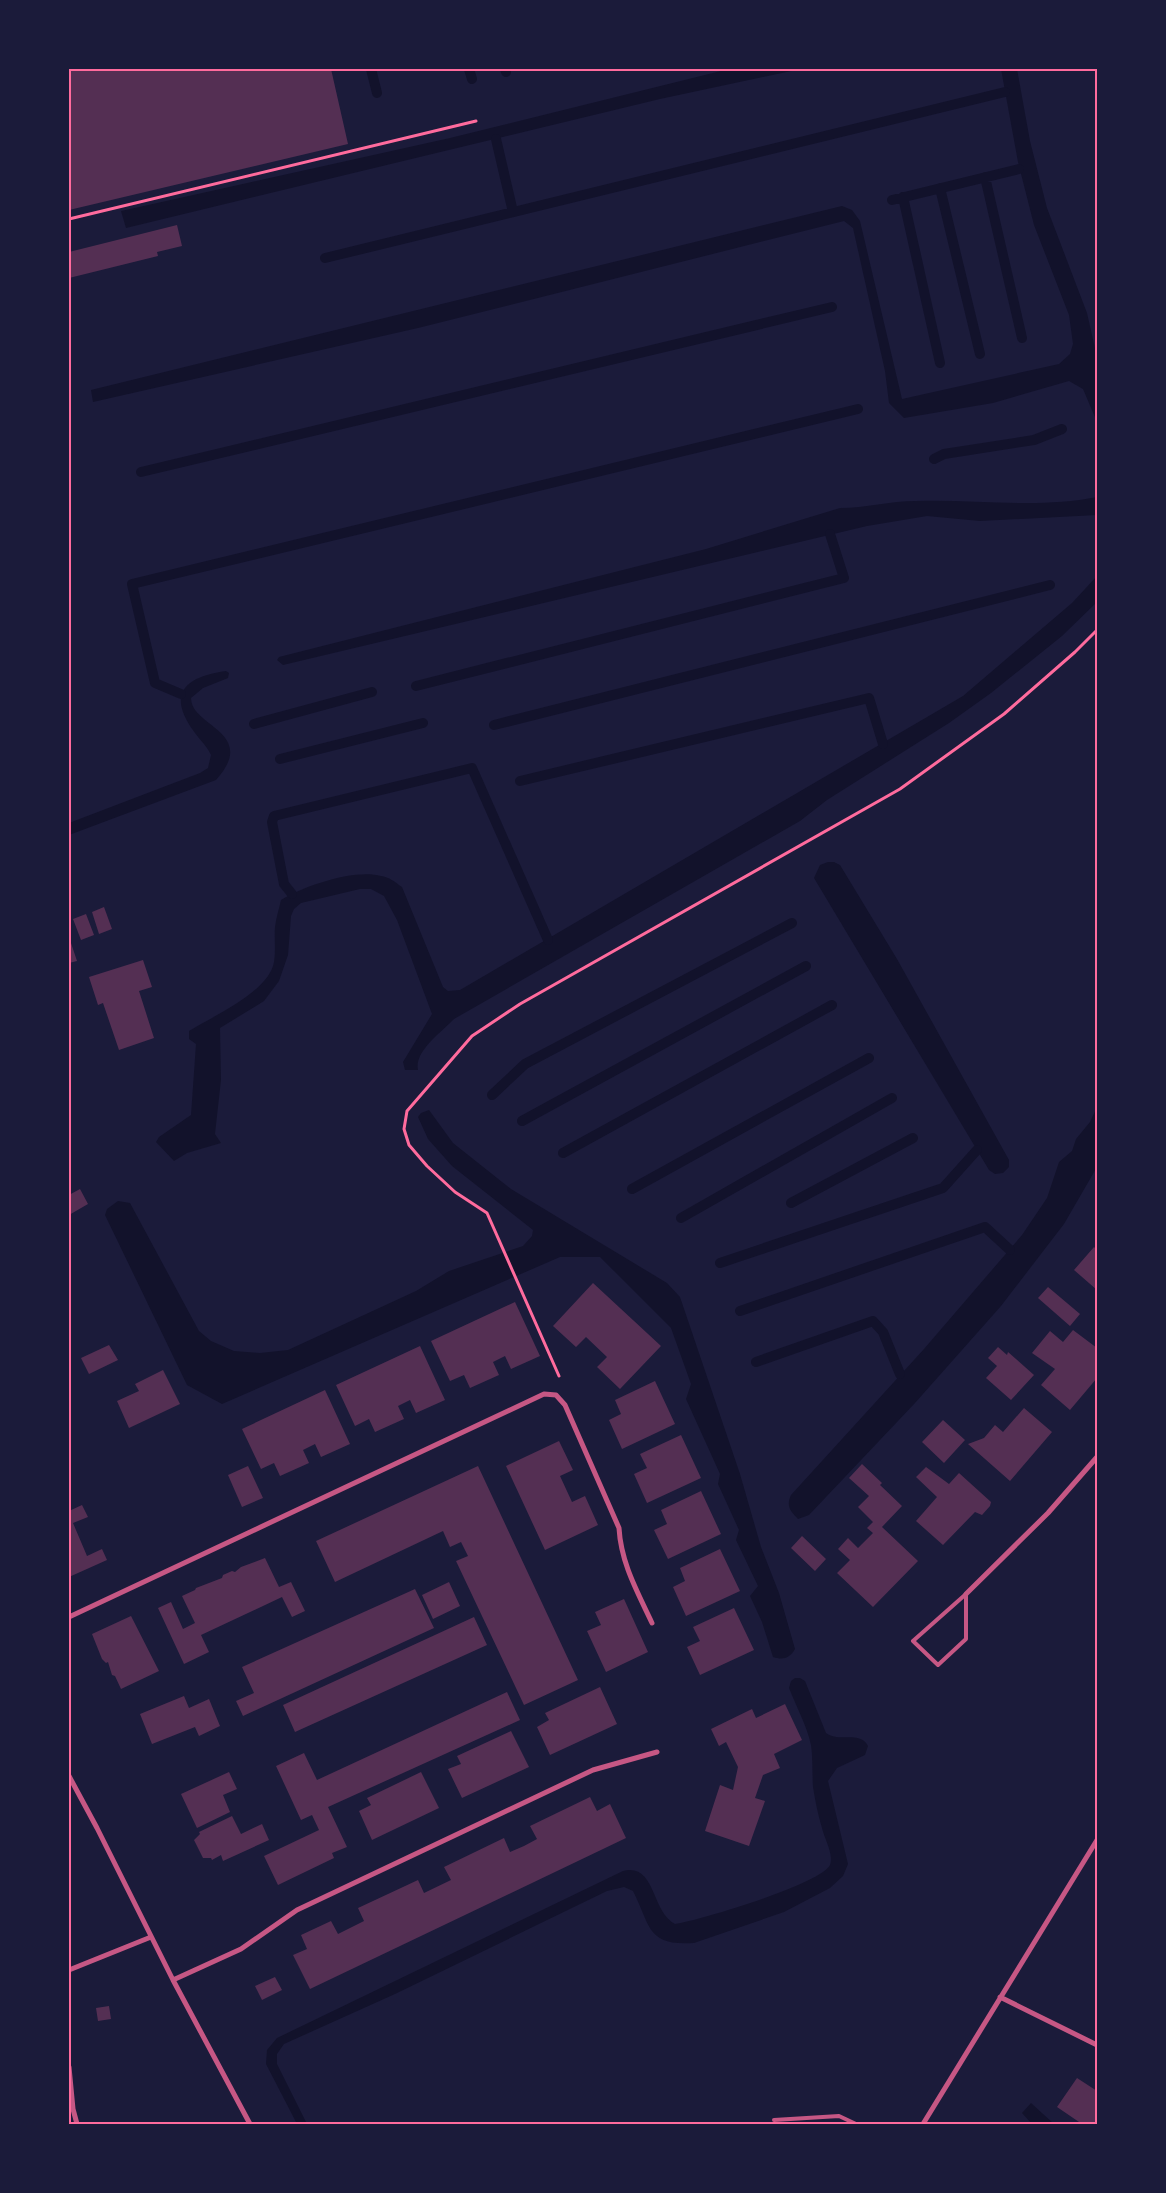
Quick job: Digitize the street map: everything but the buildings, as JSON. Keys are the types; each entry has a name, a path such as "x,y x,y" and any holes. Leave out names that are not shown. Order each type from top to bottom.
{"street":[{"path":"69,1617 544,1394 556,1396 565,1405 619,1528 620,1545 625,1566 652,1623"},
{"path":"966,1594 1048,1513 1097,1458"},
{"path":"172,1980 241,1949 297,1910 593,1770 656,1752"},
{"path":"69,1776 97,1828 172,1980 250,2124"},
{"path":"923,2124 1097,1840"},
{"path":"69,1970 151,1937"},
{"path":"1000,1996 1097,2045"},
{"path":"69,2067 73,2109 77,2124"}],"lane":[{"path":"966,1594 966,1639 938,1665 913,1641 966,1594"},
{"path":"774,2120 840,2116 856,2124"}],"path":[{"path":"69,219 476,121"},
{"path":"556,1396 562,1386 532,1312 487,1213 455,1192 409,1146 404,1129 407,1111 472,1036 520,1004 900,789 1004,714 1075,652 1097,630"}],"shaded area":[{"path":"729,69 801,69 660,99 126,228 121,211 450,138"},
{"path":"1001,69 1017,69 1030,141 1047,208 1087,313 1097,357 1097,422 1083,389 1069,381 993,403 904,418 889,403 885,371 853,228 844,221 418,328 93,402 91,390 842,206 852,210 860,221 902,399 1059,364 1070,354 1073,344 1069,315 1034,225 1018,162"},
{"path":"1097,497 1097,515 980,521 927,516 867,526 283,665 277,660 279,657 706,549 840,508 906,501 1030,503 1075,501"},
{"path":"1097,576 1097,602 1062,636 991,693 949,723 827,800 800,821 454,1019 424,1049 418,1063 418,1070 405,1070 403,1062 432,1014 397,920 384,896 371,889 360,889 301,903 294,909 291,916 288,955 279,981 264,1001 220,1028 221,1080 215,1134 221,1143 187,1153 174,1161 156,1142 159,1137 191,1115 196,1044 189,1039 189,1031 239,1002 262,983 270,973 274,962 275,927 281,900 316,884 344,877 370,874 389,879 402,887 443,987 448,991 460,990 963,696 1072,603"},
{"path":"226,671 229,673 228,678 203,688 191,698 194,708 227,741 230,751 227,764 216,780 69,835 69,823 200,773 208,768 211,755 186,719 181,698 184,690 190,683 211,674"},
{"path":"828,862 840,865 897,959 1009,1160 1009,1167 1003,1173 995,1174 989,1170 814,878 820,865"},
{"path":"1097,1107 1097,1167 1064,1224 1001,1306 915,1403 809,1515 798,1519 790,1508 791,1495 924,1349 1022,1235 1047,1198 1059,1162 1072,1151 1076,1139 1090,1122"},
{"path":"429,1110 453,1143 511,1189 667,1283 680,1297 740,1474 761,1547 779,1593 795,1649 788,1657 773,1657 762,1622 750,1596 758,1586 736,1540 739,1530 718,1484 720,1474 686,1399 691,1384 671,1328 600,1257 560,1257 222,1404 187,1385 105,1215 107,1209 118,1201 130,1203 199,1331 211,1341 234,1351 260,1353 288,1350 416,1291 449,1271 523,1246 532,1236 533,1230 452,1166 428,1139 418,1117 421,1113"},
{"path":"795,1678 805,1681 826,1733 837,1737 855,1737 864,1741 868,1746 865,1755 837,1768 828,1781 848,1864 843,1876 830,1888 784,1912 694,1943 678,1943 658,1937 648,1924 633,1891 624,1887 607,1891 395,1994 284,2044 277,2054 277,2064 307,2124 297,2124 266,2064 267,2050 277,2038 623,1871 634,1870 642,1874 648,1881 661,1910 675,1924 758,1900 805,1882 822,1873 830,1865 831,1856 823,1832 813,1787 811,1745 789,1688 791,1681"},
{"path":"1031,2103 1054,2124 1032,2124 1022,2113"}],"waterway":[{"path":"371,69 377,93"},
{"path":"469,69 472,79"},
{"path":"325,258 1005,92"},
{"path":"496,139 513,212"},
{"path":"892,200 1019,169"},
{"path":"985,177 1022,338"},
{"path":"940,188 980,354"},
{"path":"903,197 940,363"},
{"path":"141,472 832,307"},
{"path":"181,694 155,683 132,584 858,409"},
{"path":"934,459 944,454 1034,440 1062,429"},
{"path":"416,686 844,578 830,534"},
{"path":"494,725 1050,585"},
{"path":"254,724 372,692"},
{"path":"520,781 869,698 883,744"},
{"path":"280,759 423,723"},
{"path":"292,894 284,884 272,822 274,816 472,768 548,940"},
{"path":"492,1095 525,1064 792,923"},
{"path":"522,1121 806,966"},
{"path":"563,1153 832,1005"},
{"path":"632,1189 869,1058"},
{"path":"681,1218 892,1098"},
{"path":"791,1203 913,1138"},
{"path":"720,1263 943,1188 977,1150"},
{"path":"740,1311 985,1227 1010,1250"},
{"path":"756,1362 873,1321 883,1332 900,1374"}]}
